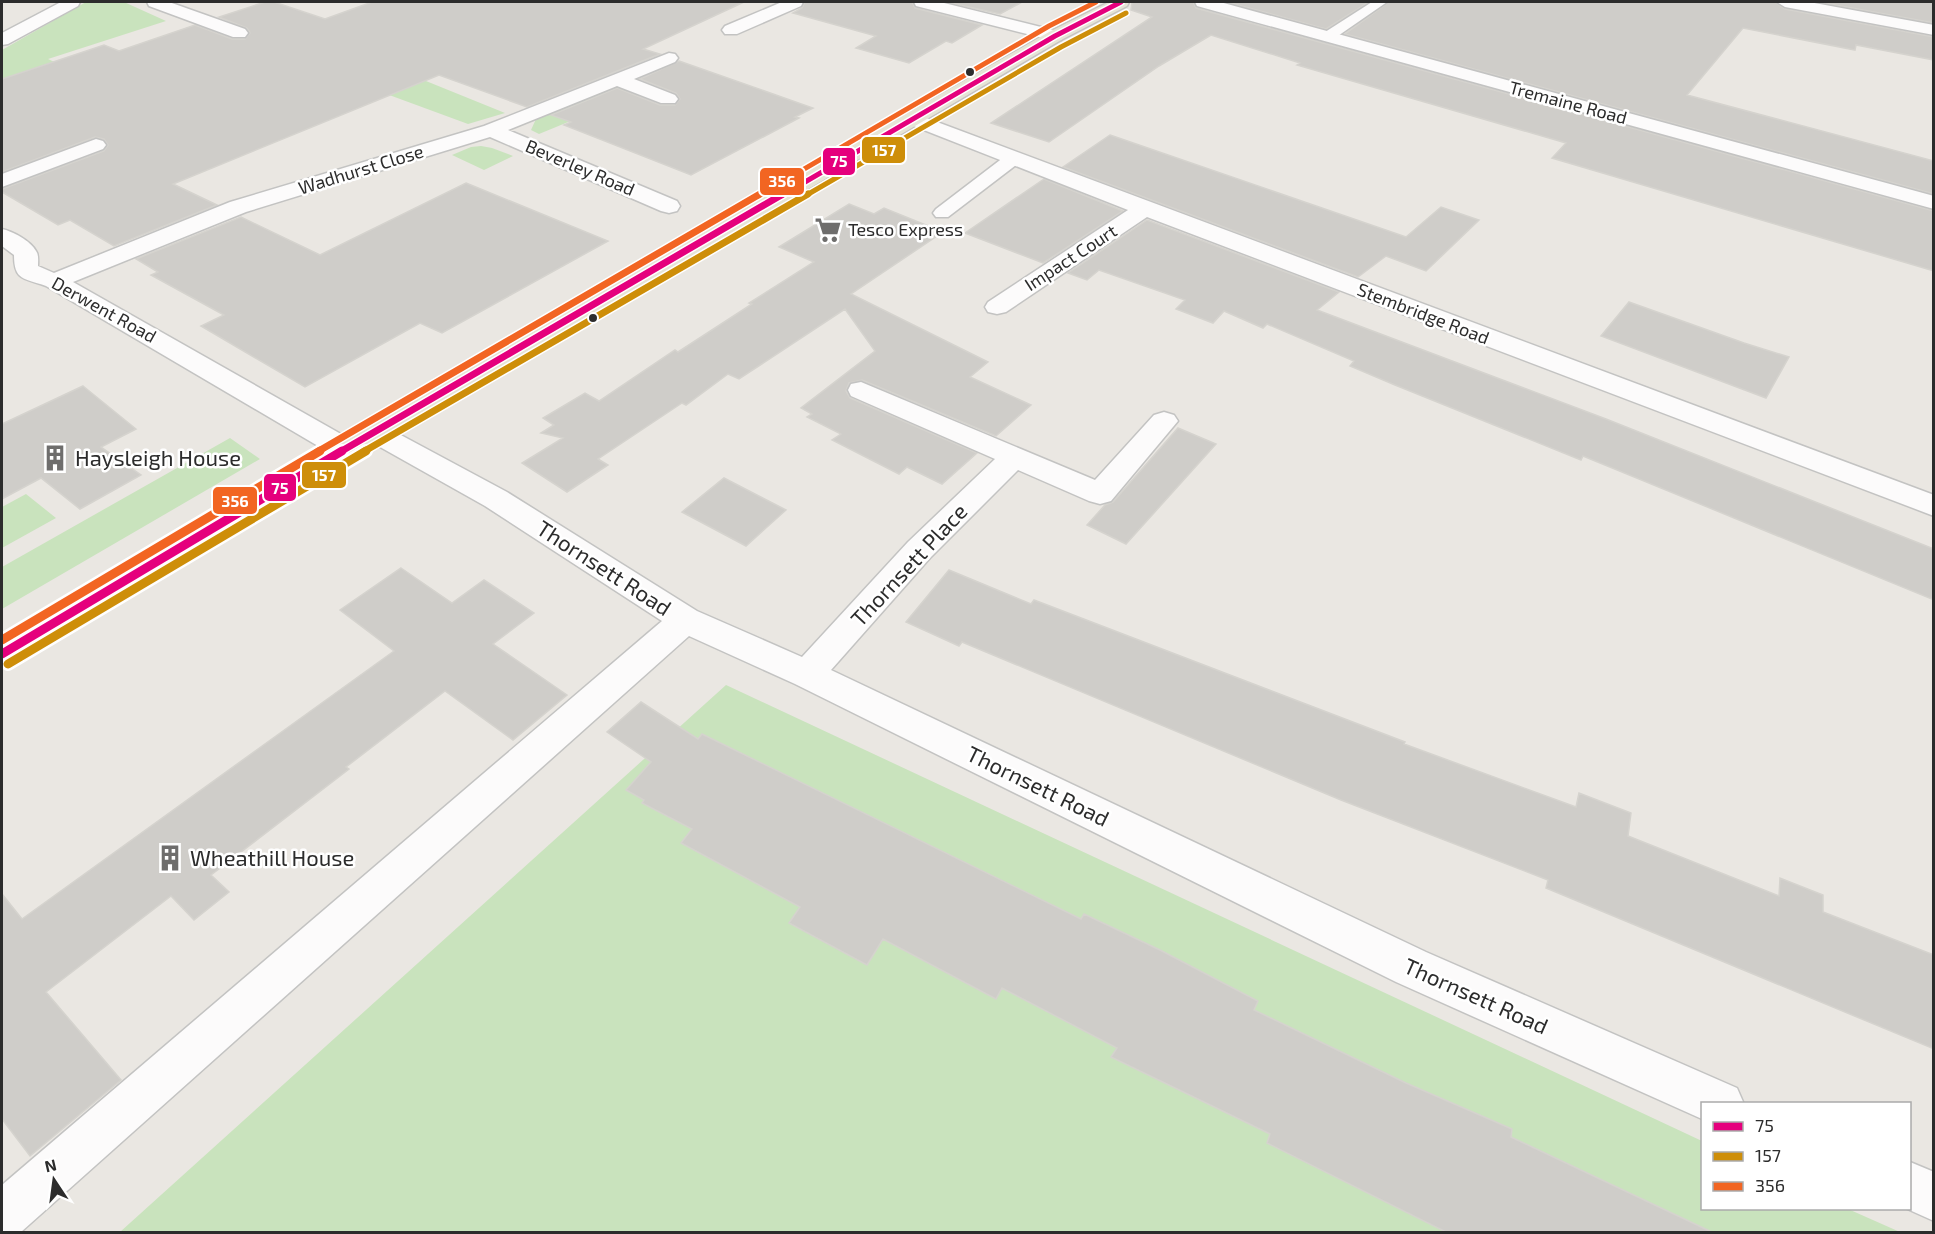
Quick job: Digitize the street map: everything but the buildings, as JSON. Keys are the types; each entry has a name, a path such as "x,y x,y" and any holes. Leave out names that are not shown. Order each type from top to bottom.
{"main road":[{"path":"2,654 360,441 1055,36 1121,2"}],"street":[{"path":"2,40 72,2"},
{"path":"155,2 239,33"},
{"path":"175,10 199,2"},
{"path":"731,30 795,2"},
{"path":"922,2 1055,36"},
{"name":"Tremaine Road","path":"1203,2 1934,203"},
{"path":"1785,2 1934,30"},
{"path":"2,23 29,25"},
{"name":"Wadhurst Close","path":"54,281 238,207 491,130 669,58"},
{"path":"616,79 668,99"},
{"name":"Stembridge Road","path":"913,119 1934,506"},
{"name":"Beverley Road","path":"491,130 669,206"},
{"path":"2,181 96,145"},
{"name":"Impact Court","path":"997,307 1146,209"},
{"name":"Derwent Road","path":"2,236 27,253 26,270 54,281 360,441"},
{"path":"861,390 1100,494 1164,421"},
{"name":"Thornsett Road","path":"360,441 496,499 685,620 807,674 1411,967 1716,1102"},
{"name":"Thornsett Place","path":"807,674 919,550 1013,458"},
{"path":"2,1217 685,620"},
{"path":"1911,1186 1934,1197"}],"lane":[{"path":"1327,37 1380,2"},
{"path":"942,213 1014,158"}],"green space":[{"path":"86,2 124,2 166,21 48,59 135,101 75,121 2,89 2,50"},
{"path":"342,47 505,113 468,124 305,64"},
{"path":"622,85 630,90 606,99 612,104 539,134 531,130 536,119 610,86"},
{"path":"481,146 513,156 484,170 452,155 471,147"},
{"path":"230,438 260,459 2,609 2,567"},
{"path":"26,494 56,518 2,548 2,507"},
{"path":"726,685 1701,1141 1701,1210 1850,1210 1900,1232 120,1232"}],"transit line":[{"name":"356","path":"2,640 339,439 1049,26 1096,2"},
{"name":"75","path":"2,654 345,449 1055,36 1121,2"},
{"name":"157","path":"8,664 351,459 1061,47 1126,13"}],"place":[{"name":"Tesco Express","path":"828,230"},
{"name":"Haysleigh House","path":"55,458"},
{"name":"Wheathill House","path":"170,858"}]}
